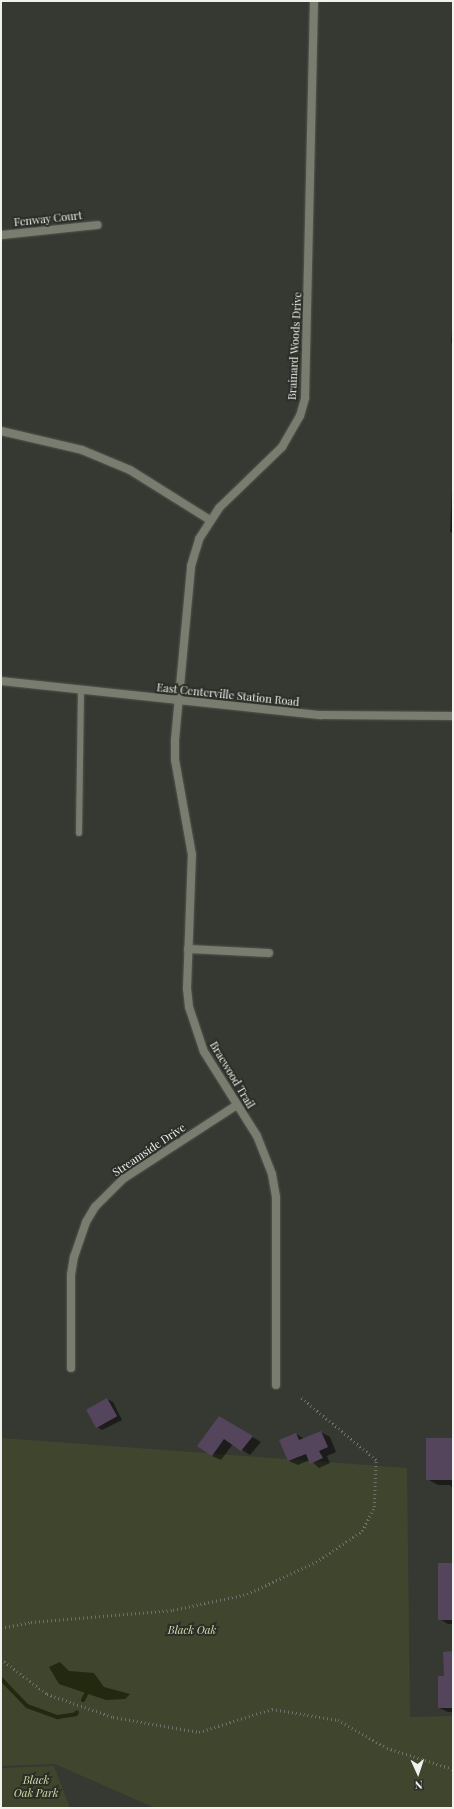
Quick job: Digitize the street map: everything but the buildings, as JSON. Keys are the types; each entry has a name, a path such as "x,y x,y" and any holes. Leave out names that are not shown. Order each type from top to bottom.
{"street":[{"name":"Brainard Woods Drive","path":"178,700 191,566 199,539 210,520 282,447 300,416 305,398 314,1"},
{"name":"Fenway Court","path":"1,235 97,225"},
{"path":"1,431 61,444 123,467 164,489 210,520"},
{"name":"East Centerville Station Road","path":"1,681 321,715 453,716"},
{"name":"Braewood Trail","path":"178,700 175,760 192,855 187,989 197,1036 237,1105 257,1136 266,1157 276,1197 276,1385"},
{"path":"188,949 269,953"},
{"name":"Streamside Drive","path":"71,1368 71,1275 74,1257 82,1232 95,1207 124,1179 237,1105"}],"lane":[{"path":"79,833 81,690"}],"path":[{"path":"1,1628 31,1622 172,1610 246,1594 316,1562 362,1531 374,1507 376,1460 301,1398"},
{"path":"1,1659 47,1694 113,1717 199,1732 272,1709 279,1710 338,1720 387,1748 453,1769"}],"green space":[{"name":"Black Oak","path":"1,1438 407,1468 410,1717 453,1716 453,1808 155,1808 55,1764 1,1766"},
{"name":"Black Oak Park","path":"54,1766 70,1808 1,1808 1,1768"}],"shaded area":[{"path":"60,1662 69,1671 94,1673 104,1687 130,1694 125,1699 106,1700 59,1684 49,1667"}],"waterway":[{"path":"1,1679 27,1706 58,1717 76,1714 77,1712"},
{"path":"83,1700 86,1694"}]}
